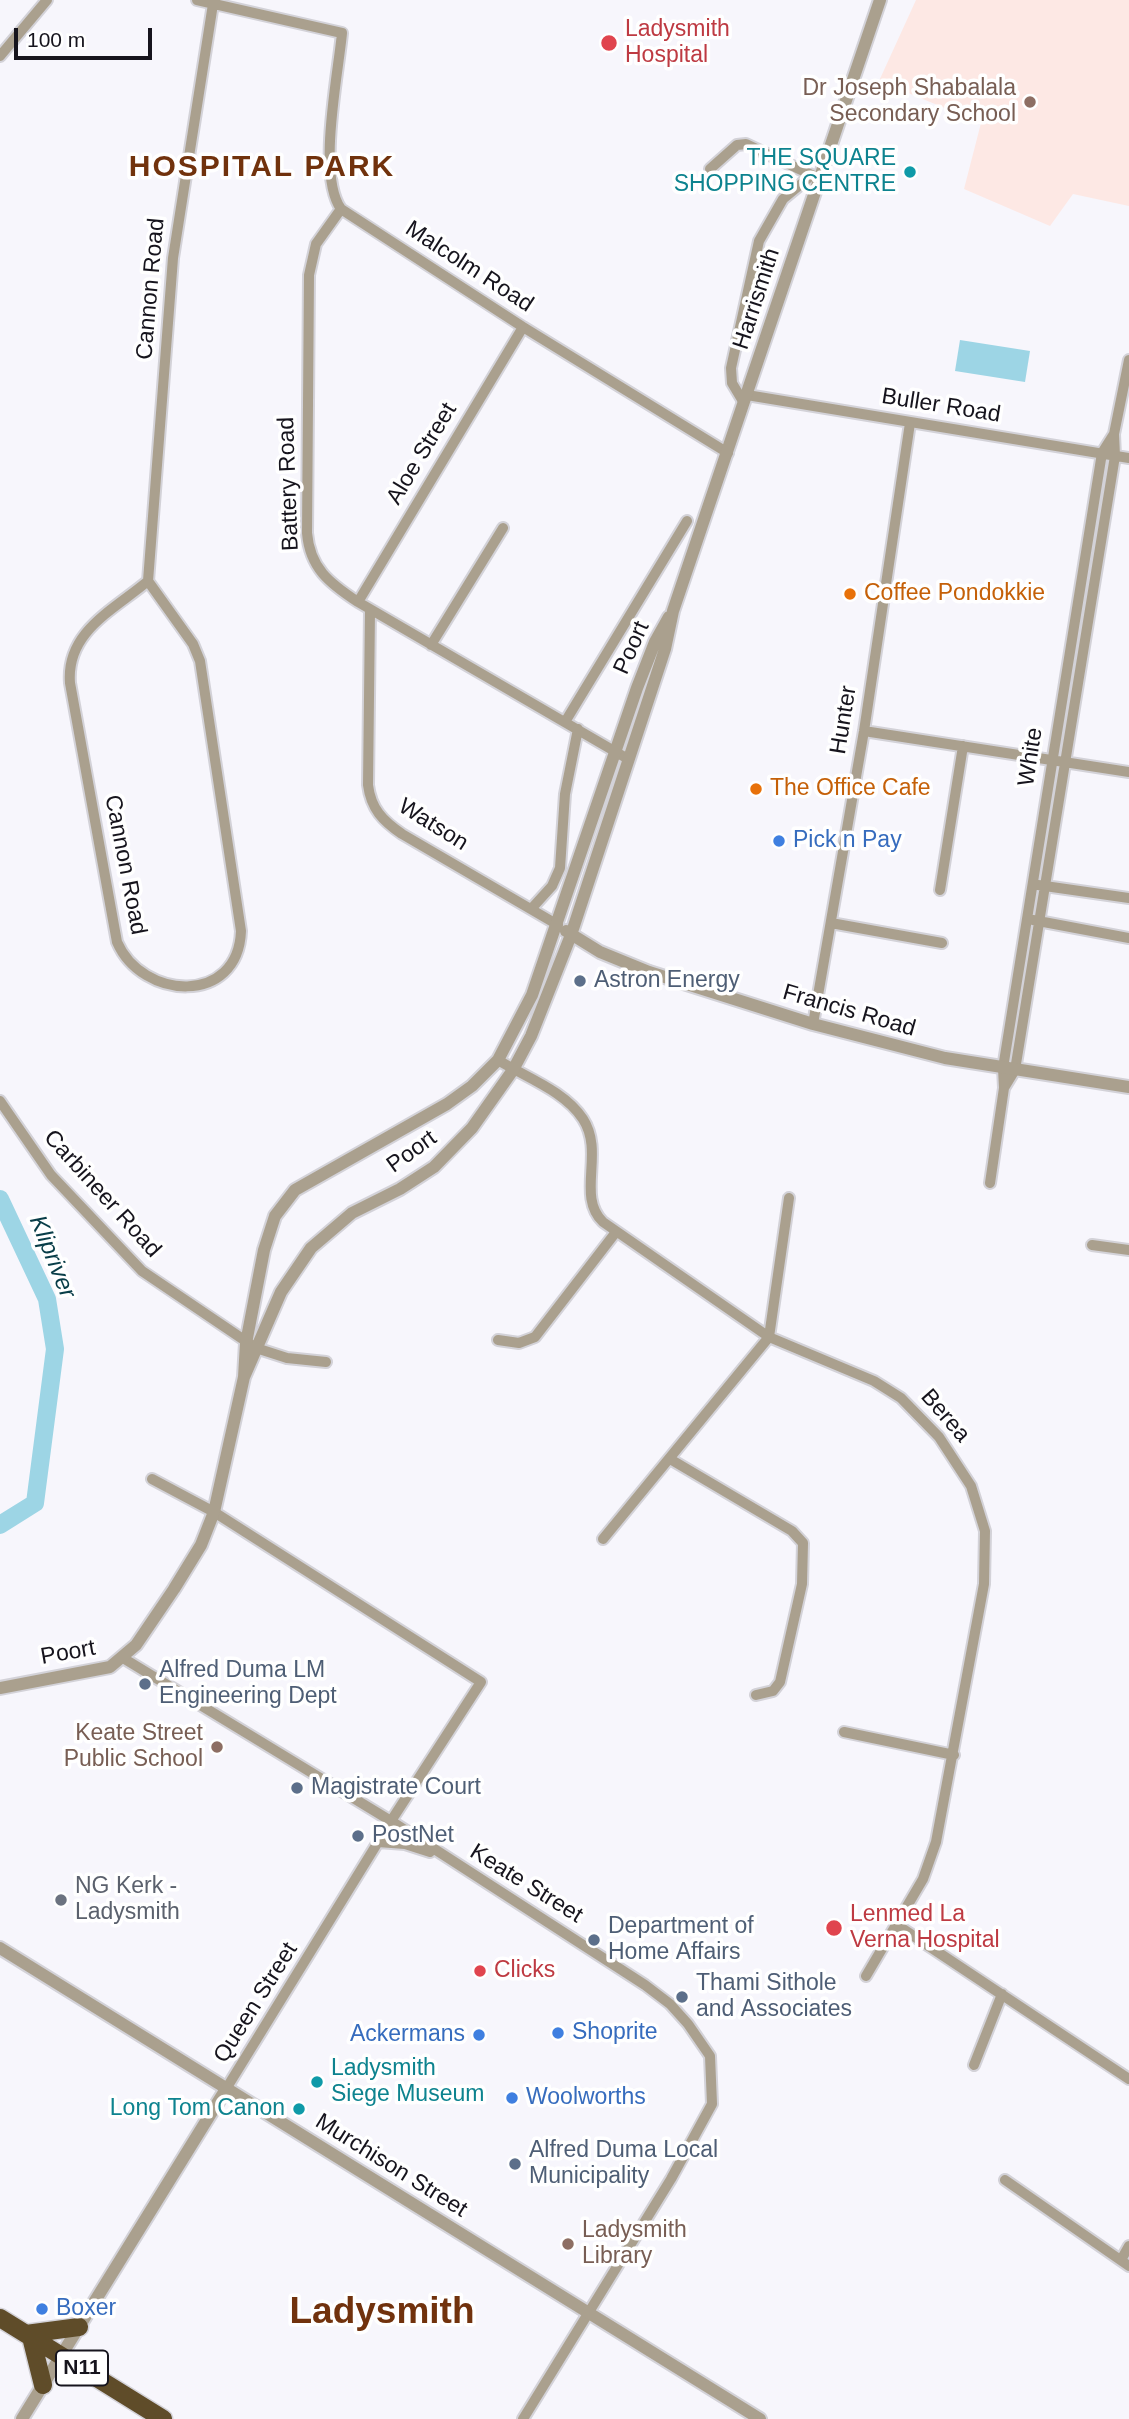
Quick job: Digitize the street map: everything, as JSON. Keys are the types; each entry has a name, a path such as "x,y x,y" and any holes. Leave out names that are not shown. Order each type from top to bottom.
{"highway":[{"name":"N11","path":"0,2318 163,2419"},
{"path":"43,2385 28,2336 79,2328"}],"street":[{"path":"0,56 47,0"},
{"path":"197,0 342,33 329,168 332,191 341,209"},
{"name":"Harrismith","path":"673,611 746,399 815,177 880,0"},
{"name":"Cannon Road","path":"148,581 76,642 70,661 70,683 107,902 117,942 132,966 148,977 164,984 193,986 211,982 230,966 238,951 241,931 200,661 192,644 148,581 173,258 214,4"},
{"path":"710,169 737,145 746,144 815,177 783,199 759,241 731,368 732,383 746,399"},
{"name":"Malcolm Road","path":"341,209 523,327 728,453"},
{"name":"Battery Road","path":"341,209 321,234 310,262 307,533 312,561 322,576 370,610 628,759"},
{"name":"Aloe Street","path":"358,602 523,327"},
{"path":"1102,453 1114,434 1129,360"},
{"name":"Buller Road","path":"746,399 1129,458"},
{"name":"Hunter","path":"814,1024 864,731 910,423"},
{"name":"White","path":"1009,1069 1045,886 1115,456 1114,434"},
{"name":"White","path":"1009,1069 1026,919 1102,453"},
{"path":"565,722 687,521"},
{"path":"431,645 503,528"},
{"name":"Watson","path":"370,610 368,785 375,809 402,834 532,908 570,935"},
{"path":"1076,610 1089,612"},
{"name":"Poort","path":"0,1688 100,1671 123,1658 140,1639 174,1590 201,1545 214,1512 251,1345 270,1229 288,1196 318,1175 447,1104 472,1086 498,1060 532,995 655,642 673,611"},
{"name":"Poort","path":"251,1345 281,1292 311,1248 352,1213 400,1189 434,1167 472,1128 513,1070 534,1028 570,935 665,649 673,611"},
{"path":"532,908 552,886 560,868 565,794 578,729"},
{"path":"864,731 1129,772"},
{"path":"940,890 963,746"},
{"path":"1032,883 1129,898"},
{"path":"1026,919 1129,938"},
{"path":"831,923 942,943"},
{"name":"Francis Road","path":"570,935 600,952 649,972 814,1024 925,1054 1129,1087"},
{"name":"Berea","path":"498,1060 569,1104 582,1117 594,1154 590,1202 598,1217 769,1338 874,1381 901,1398 939,1437 971,1486 985,1531 986,1564 981,1610 954,1755 931,1860 897,1925 866,1976"},
{"path":"990,1183 1009,1069"},
{"name":"Carbineer Road","path":"0,1101 51,1175 127,1256 172,1293 251,1345 287,1358 326,1362"},
{"path":"603,1539 769,1338 789,1198"},
{"path":"498,1340 519,1343 536,1337 616,1231"},
{"path":"1092,1245 1129,1250"},
{"path":"670,1459 792,1531 803,1543 805,1564 802,1584 780,1682 773,1692 756,1695"},
{"path":"152,1479 214,1512"},
{"name":"Queen Street","path":"22,2419 391,1821 481,1682 214,1512"},
{"name":"Keate Street","path":"123,1658 391,1821 645,1985 688,2024 710,2056 712,2104 671,2179 589,2313"},
{"path":"844,1732 954,1755"},
{"path":"378,1842 405,1844 444,1857"},
{"path":"897,1925 1129,2079"},
{"name":"Murchison Street","path":"0,1948 760,2419"},
{"path":"974,2065 1002,1994"},
{"path":"1005,2180 1125,2263 1129,2246"},
{"path":"523,2419 589,2313"}],"shaded area":[{"name":"Dr Joseph Shabalala Secondary School","path":"916,0 1129,0 1129,206 1073,194 1050,226 964,189 981,123 879,81"}],"water":[{"path":"960,340 1030,351 1025,382 955,371"}],"waterway":[{"name":"Klipriver","path":"0,1199 47,1299 55,1349 35,1503 0,1525"}],"place":[{"name":"Ladysmith Hospital","path":"609,43"},
{"name":"Dr Joseph Shabalala Secondary School","path":"1030,102"},
{"name":"THE SQUARE SHOPPING CENTRE","path":"910,172"},
{"name":"Coffee Pondokkie","path":"850,594"},
{"name":"The Office Cafe","path":"756,789"},
{"name":"Pick n Pay","path":"779,841"},
{"name":"Astron Energy","path":"580,981"},
{"name":"Alfred Duma LM Engineering Dept","path":"145,1684"},
{"name":"Keate Street Public School","path":"217,1747"},
{"name":"Magistrate Court","path":"297,1788"},
{"name":"PostNet","path":"358,1836"},
{"name":"NG Kerk - Ladysmith","path":"61,1900"},
{"name":"Lenmed La Verna Hospital","path":"834,1928"},
{"name":"Department of Home Affairs","path":"594,1940"},
{"name":"Clicks","path":"480,1971"},
{"name":"Thami Sithole and Associates","path":"682,1997"},
{"name":"Shoprite","path":"558,2033"},
{"name":"Ackermans","path":"479,2035"},
{"name":"Ladysmith Siege Museum","path":"317,2082"},
{"name":"Woolworths","path":"512,2098"},
{"name":"Long Tom Canon","path":"299,2109"},
{"name":"Alfred Duma Local Municipality","path":"515,2164"},
{"name":"Ladysmith Library","path":"568,2244"},
{"name":"Boxer","path":"42,2309"}],"district":[{"name":"HOSPITAL PARK","path":"262,168"},
{"name":"Ladysmith","path":"382,2313"}]}
